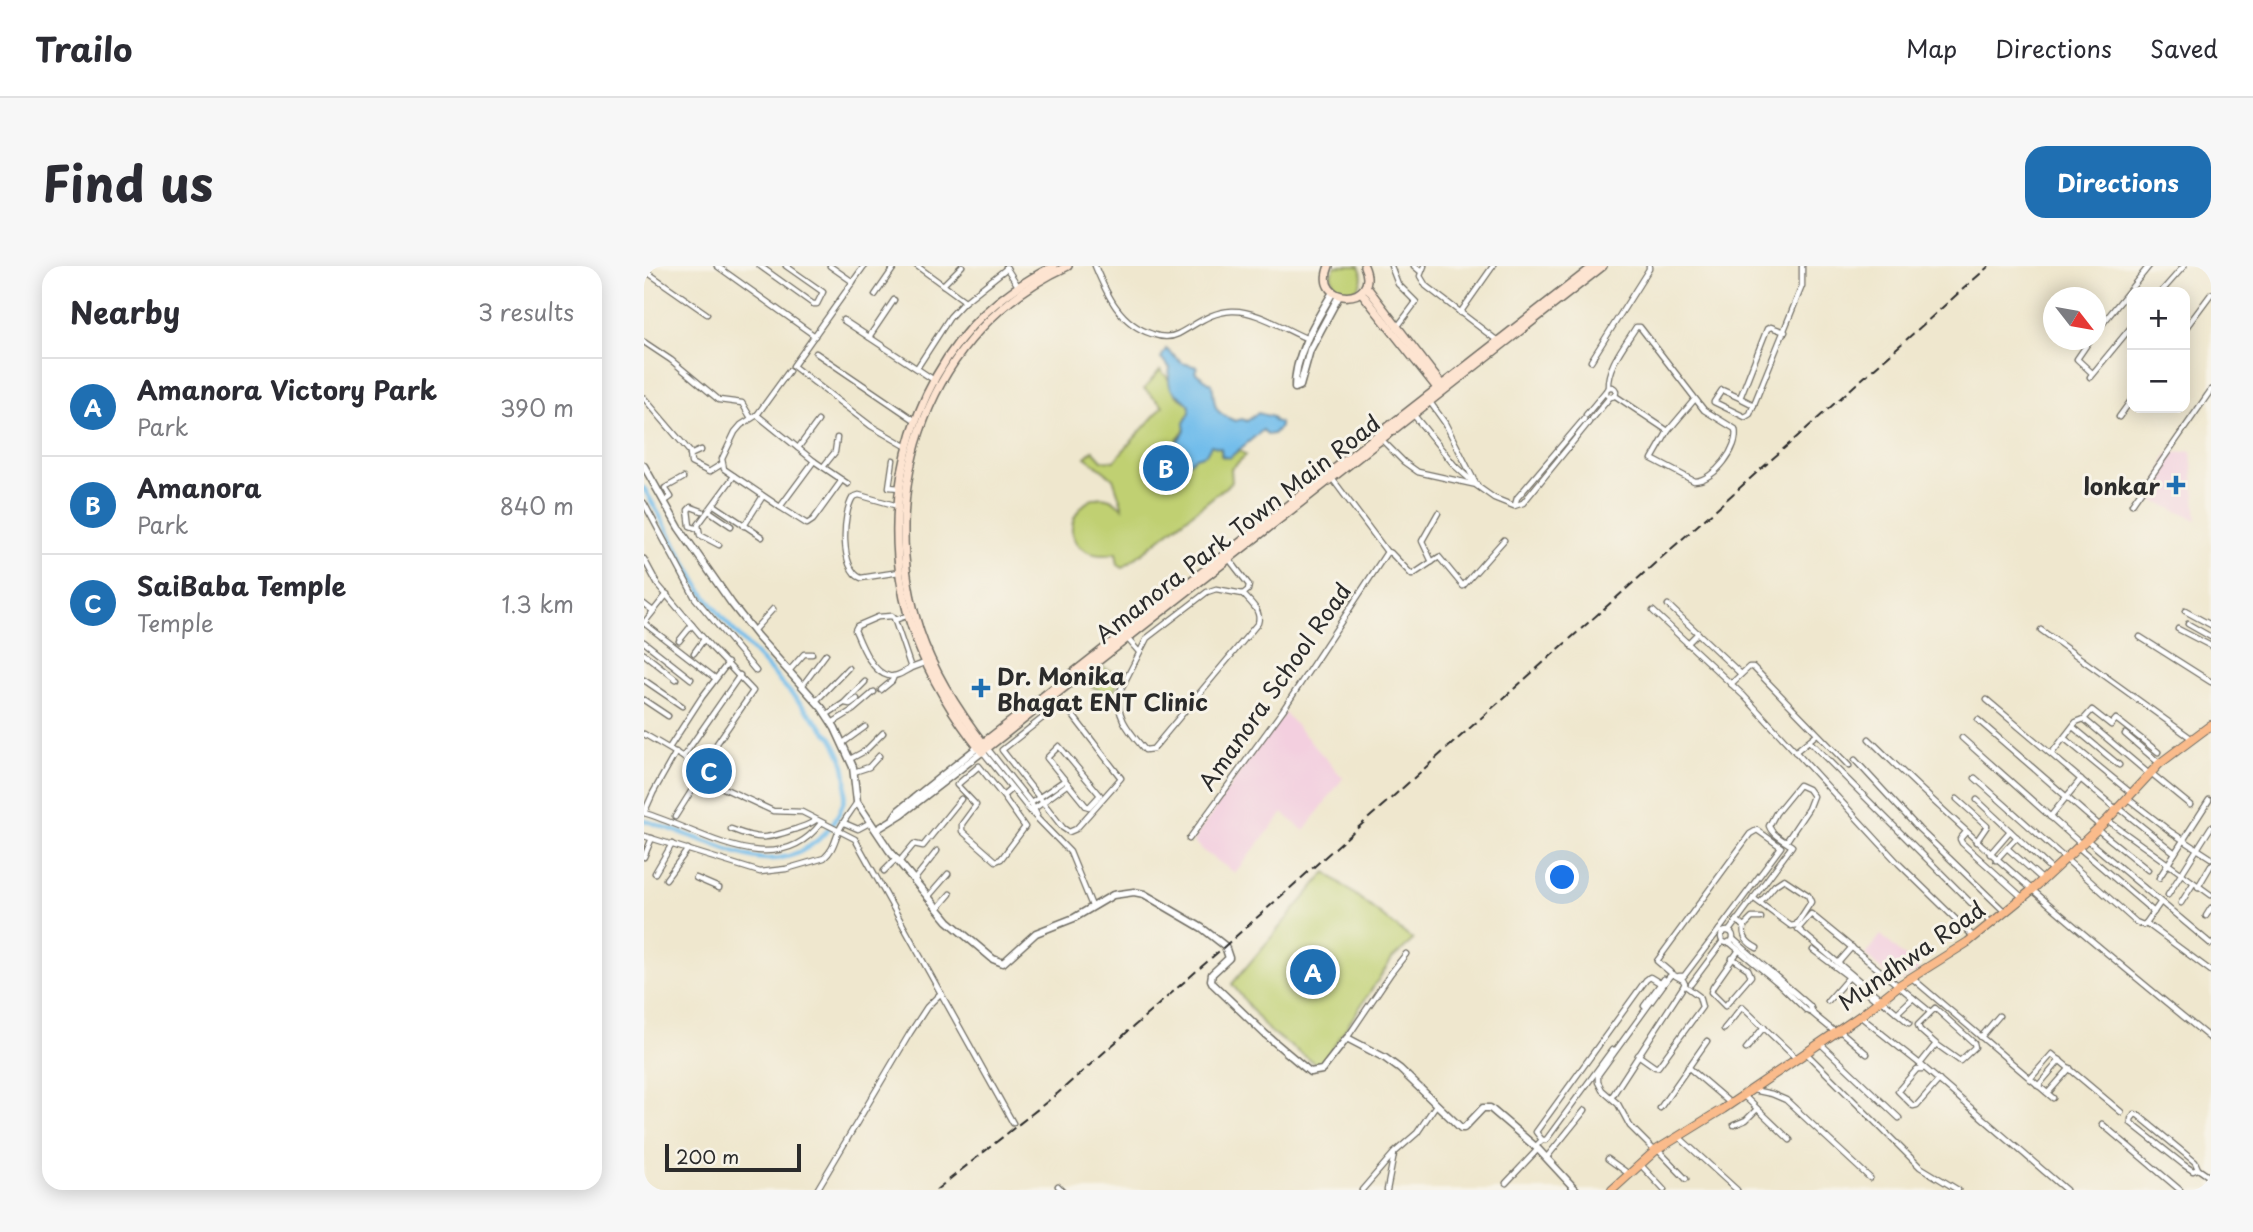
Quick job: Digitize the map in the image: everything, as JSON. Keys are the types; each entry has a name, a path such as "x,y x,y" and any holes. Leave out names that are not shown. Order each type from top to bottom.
{"main road":[{"path":"983,748 928,662 909,615 899,572 897,530 900,488 916,421 935,381 971,327 985,312 1054,266"},
{"path":"911,449 934,394 964,347 989,317 1020,290 1068,266"},
{"path":"1328,266 1327,282 1336,294 1352,297 1363,289 1367,275 1364,266"},
{"name":"Amanora Park Town Main Road","path":"983,748 1412,412 1430,402 1594,266"},
{"name":"Amanora Park Town Main Road","path":"1125,636 1229,559 1330,476 1382,440 1440,386 1603,266"},
{"path":"1363,289 1397,327 1440,386"},
{"path":"1363,289 1440,386"},
{"path":"905,475 904,559 913,608 928,662"},
{"name":"Mundhwa Road","path":"1616,1189 1656,1150 1752,1090 1860,1016 1898,986 1974,937 2032,891 2102,825 2159,764 2190,738 2211,725"}],"street":[{"path":"718,266 815,336"},
{"path":"760,266 813,304 817,304 823,292 786,266"},
{"path":"830,266 853,282"},
{"path":"864,266 793,366 871,426 911,449"},
{"path":"875,295 895,266"},
{"path":"917,266 965,302"},
{"path":"943,285 962,266"},
{"path":"1095,266 1116,310 1141,331 1160,337 1176,335 1205,316 1233,311 1251,313 1308,339"},
{"path":"1391,266 1398,284 1416,302 1397,327"},
{"path":"1415,266 1422,269 1422,280 1426,286 1501,342"},
{"path":"1460,313 1493,266"},
{"path":"1591,360 1649,266"},
{"path":"1754,405 1722,390 1714,402 1745,417 1750,414 1754,405 1785,332 1802,286 1802,266"},
{"path":"2106,319 2149,266"},
{"path":"2165,287 2184,266"},
{"path":"917,368 950,317 1006,267 1020,290"},
{"path":"644,270 707,314"},
{"path":"1336,294 1318,332 1297,389 1294,385 1295,379 1308,339 1336,294"},
{"path":"2190,322 2211,294"},
{"path":"869,337 894,300"},
{"path":"843,320 935,381"},
{"path":"1412,412 1455,466 1494,498 1514,506 1517,498 1608,395 1607,380 1614,363 1637,327 1643,330 1706,412 1733,427 1736,433 1736,440 1717,471 1707,478 1694,481 1653,460 1652,456 1668,431 1695,399"},
{"path":"1740,398 1767,329 1771,327 1785,332"},
{"path":"2083,350 2077,359 2091,375 2127,332"},
{"path":"644,342 671,360 719,400 742,403 751,418"},
{"path":"816,353 916,421"},
{"path":"789,371 757,415 741,425 732,437 724,452 722,464 734,476 807,524 813,520 842,480"},
{"path":"2132,504 2211,390"},
{"path":"1608,395 1668,431"},
{"path":"644,398 690,452 691,463 709,472 722,464"},
{"path":"1430,402 1446,423 1477,486"},
{"path":"2119,417 2127,406"},
{"path":"757,415 814,461 848,484"},
{"path":"798,448 818,421"},
{"path":"823,467 835,452 837,438"},
{"path":"1382,440 1418,472 1477,486"},
{"path":"690,455 701,450"},
{"path":"893,460 889,487 900,488"},
{"path":"780,507 814,461"},
{"path":"644,466 691,547 753,631 827,715 850,759 857,802 876,830 914,880 961,934 993,959 1003,963 1036,933 1074,918 1113,895 1125,892 1141,893 1202,928 1225,946 1230,955 1212,974 1213,984 1310,1072 1322,1070 1406,954"},
{"path":"698,529 698,525 734,476"},
{"path":"1330,476 1387,552 1412,575 1439,557 1464,586 1503,540"},
{"path":"664,502 671,497 666,488 683,478"},
{"path":"899,506 859,495 853,497 846,515 844,537 852,571 856,576 861,578 899,572"},
{"path":"744,526 764,496"},
{"path":"714,505 762,537"},
{"path":"645,506 695,598 756,671"},
{"path":"702,511 691,507 688,510 690,526 698,529 708,541 719,545"},
{"path":"709,511 731,526"},
{"path":"1432,562 1422,541 1438,513"},
{"name":"Amanora School Road","path":"1189,839 1283,710 1387,552"},
{"path":"644,559 658,585 752,689 752,694 700,773 675,817"},
{"path":"1229,559 1249,585 1243,594"},
{"path":"1216,589 1243,594 1259,615 1256,628 1149,750 1145,750 1124,726 1119,700 1120,691 1139,652 1150,635 1207,592 1216,589"},
{"path":"667,594 644,622 715,678"},
{"path":"644,604 653,611"},
{"path":"1668,605 1741,674"},
{"path":"753,631 773,609"},
{"path":"1653,611 1731,684 1899,864 1974,937"},
{"path":"2185,611 2211,625"},
{"path":"911,668 892,615 860,624 855,630 866,657 884,674 894,676 928,662"},
{"path":"895,620 909,615"},
{"path":"2188,624 2211,637"},
{"path":"679,641 692,625"},
{"path":"2178,629 2211,646"},
{"path":"2041,630 2190,738"},
{"path":"1687,643 1698,633"},
{"path":"1125,636 1139,652"},
{"path":"2140,637 2211,682"},
{"path":"694,653 704,639"},
{"path":"644,642 691,679"},
{"path":"789,671 804,654 812,653"},
{"path":"644,654 676,679"},
{"path":"802,686 826,654"},
{"path":"669,748 715,678 728,663"},
{"path":"1731,684 1749,667 1753,667 1849,766"},
{"path":"816,701 848,668"},
{"path":"683,757 740,675"},
{"path":"881,690 894,676"},
{"path":"644,680 682,706"},
{"path":"827,715 865,682"},
{"path":"832,723 874,692"},
{"path":"844,703 850,704 857,699"},
{"path":"644,700 668,716"},
{"path":"1987,700 2117,809 2175,853"},
{"path":"1064,704 1121,779 1073,831 1065,831 1042,800 1002,750 1059,705 1064,704"},
{"path":"2052,753 2076,722 2084,719 2092,710 2110,725 2116,719 2158,752"},
{"path":"2084,719 2190,805"},
{"path":"1978,720 2102,825 2211,895"},
{"path":"843,743 865,727"},
{"path":"2073,727 2119,765"},
{"path":"850,759 865,751 884,733"},
{"path":"644,734 676,752 719,786 764,808 802,812 855,839 1013,1123"},
{"path":"1795,752 1817,734"},
{"path":"2125,734 2159,764"},
{"path":"1962,738 2082,844 2211,944"},
{"path":"2064,738 2184,841 2211,858"},
{"path":"1869,739 1996,860 2211,1039"},
{"path":"1809,741 1991,923"},
{"path":"1060,746 1100,796 1089,807 1086,806 1066,782 1047,757 1060,746"},
{"path":"983,748 1012,789 1070,852 1092,906"},
{"path":"983,748 1031,803 1033,810"},
{"name":"Amanora Park Town Main Road","path":"876,830 902,814 983,748"},
{"path":"676,752 644,813 716,840 760,852 773,852 800,844 821,823"},
{"path":"853,772 869,767 879,756"},
{"path":"1855,760 1919,829 2005,912"},
{"path":"981,767 1003,796 1025,827 1001,859 996,861 962,831 962,824 976,805 957,785 969,773 981,767"},
{"path":"1975,778 2136,922 2143,925 2146,923 2160,903"},
{"path":"2050,817 2081,779"},
{"path":"1033,810 1066,782"},
{"path":"1723,931 1736,920 1792,846 1786,842 1770,831 1769,826 1776,813 1799,786 1808,789 1813,796 1808,809 1786,842"},
{"path":"1003,796 1012,789"},
{"path":"884,871 914,844 923,846 961,799"},
{"path":"1957,799 1987,826 1976,842"},
{"path":"1031,803 1042,800"},
{"path":"1977,800 2053,871"},
{"path":"2158,877 2209,800"},
{"path":"644,836 760,872 786,869 824,858 833,849 836,830 844,823 857,802"},
{"path":"844,823 858,829 871,822"},
{"path":"731,829 768,839 821,823"},
{"path":"2102,825 2148,870"},
{"path":"2168,895 2211,827"},
{"path":"1757,830 1781,847 1723,931 1684,976 1670,971 1657,961 1750,834 1757,830"},
{"path":"1990,854 2010,831"},
{"path":"1966,832 1960,839 1962,843 2022,898"},
{"path":"1996,860 2017,837"},
{"path":"644,857 652,838"},
{"path":"655,873 672,844"},
{"path":"2082,844 2154,912"},
{"path":"2007,848 2043,880"},
{"path":"666,879 688,849"},
{"path":"914,880 937,851"},
{"path":"2181,903 2211,866"},
{"path":"928,897 948,874"},
{"path":"696,878 719,888"},
{"path":"1753,898 1760,904 1791,926 1796,925 1811,902 1808,895 1784,879 1775,885 1760,904"},
{"path":"938,908 950,894"},
{"path":"2206,916 2211,908"},
{"path":"1880,1001 1798,929 1811,914 1930,1011"},
{"path":"1757,948 1743,934 1744,926 1755,917 1762,918"},
{"path":"1736,920 1744,926"},
{"path":"2146,923 2211,971"},
{"path":"1723,931 1728,941 1807,1011 1867,1054"},
{"path":"1691,984 1728,941 1732,933 1723,931"},
{"path":"1728,941 1810,1006 1812,1013"},
{"path":"1838,963 1852,947"},
{"path":"1732,958 1748,969 1751,976 1726,1006 1711,992 1732,958 1738,950"},
{"path":"1813,950 1909,1023"},
{"path":"1506,1183 1542,1140 1546,1140 1670,971"},
{"path":"1638,1055 1655,1067 1658,1066 1702,1007 1699,996 1684,985 1683,980 1672,974 1598,1074 1598,1082 1602,1090 1622,1110 1630,1126 1686,1179"},
{"path":"1542,1140 1536,1132 1646,980 1650,977 1660,983"},
{"path":"1828,1001 1849,977"},
{"path":"1911,978 2053,1098"},
{"path":"1611,1098 1684,985"},
{"path":"817,1190 910,1033 926,1008 940,993"},
{"path":"1897,1013 1913,998"},
{"path":"1724,1028 1742,1006 1796,1058"},
{"path":"1937,1009 1975,1047 1960,1061 1936,1044 1918,1028 1919,1022 1930,1011 1937,1009"},
{"path":"1860,1016 2066,1190"},
{"path":"1981,1037 1999,1016"},
{"path":"1746,1049 1764,1027"},
{"path":"1347,1038 1400,1069 1462,1129 1483,1108 1488,1107 1537,1147 1576,1190"},
{"path":"1660,1108 1707,1041"},
{"path":"1819,1042 1899,1118"},
{"path":"1920,1064 1936,1044"},
{"path":"1805,1052 1920,1167 1958,1190"},
{"path":"2030,1079 2050,1055 2070,1068 2121,1112"},
{"path":"2038,1086 2060,1060"},
{"path":"1688,1067 1730,1103"},
{"path":"1918,1068 1938,1081 1916,1106 1897,1093 1918,1068"},
{"path":"2048,1093 2070,1068"},
{"path":"1752,1090 1786,1100 1870,1178"},
{"path":"1743,1095 1790,1140"},
{"path":"1362,1190 1394,1153 1416,1133 1436,1105"},
{"path":"1734,1125 1746,1120 1756,1109"},
{"path":"1547,1157 1585,1110"},
{"path":"2198,1169 2193,1171 2183,1165 2131,1123 2131,1118 2135,1114 2138,1115 2211,1178"},
{"path":"2102,1124 2180,1190"},
{"path":"1678,1136 1737,1190"},
{"path":"1387,1190 1394,1153"},
{"path":"1608,1159 1629,1174"},
{"path":"1639,1164 1664,1190"}],"shaded area":[{"name":"lonkar","path":"2191,451 2197,520 2152,500 2167,454"},
{"path":"1285,713 1343,778 1304,831 1283,813 1235,873 1193,841 1244,766"},
{"path":"1881,935 1919,970 1897,984 1865,955"}],"green space":[{"path":"1335,266 1359,266 1362,280 1358,287 1345,292 1334,286 1331,274"},
{"path":"1160,370 1177,396 1188,403 1191,410 1184,423 1185,429 1177,439 1196,457 1206,454 1211,445 1221,448 1221,456 1229,458 1239,450 1246,455 1231,469 1232,482 1123,568 1118,565 1116,553 1100,555 1088,552 1076,542 1072,533 1076,514 1091,500 1100,497 1110,499 1123,508 1113,478 1085,457 1093,450 1102,460 1114,461 1163,406 1144,389"},
{"path":"1101,666 1121,677 1111,697 1091,686"},
{"path":"1326,872 1413,940 1392,959 1320,1067 1268,1030 1232,984"}],"water":[{"path":"1166,349 1182,363 1197,367 1196,373 1212,384 1216,407 1221,414 1235,421 1247,421 1258,413 1273,417 1274,421 1280,423 1280,427 1273,434 1267,435 1263,430 1229,458 1222,456 1221,448 1211,445 1206,454 1196,457 1185,466 1178,455 1176,443 1185,431 1184,423 1190,413 1190,406 1169,384 1170,368 1161,358"}],"waterway":[{"path":"644,488 703,593 724,620 831,737 846,774 843,803 833,823 818,840 789,856 766,859 745,855 644,820"}],"railway":[{"path":"936,1190 1058,1093 1989,266"}],"place":[{"name":"Amanora","path":"1166,468"},
{"name":"lonkar","path":"2176,485"},
{"name":"Dr. Monika Bhagat ENT Clinic","path":"981,688"},
{"name":"SaiBaba Temple","path":"709,771"},
{"name":"Amanora Victory Park","path":"1313,972"}]}
